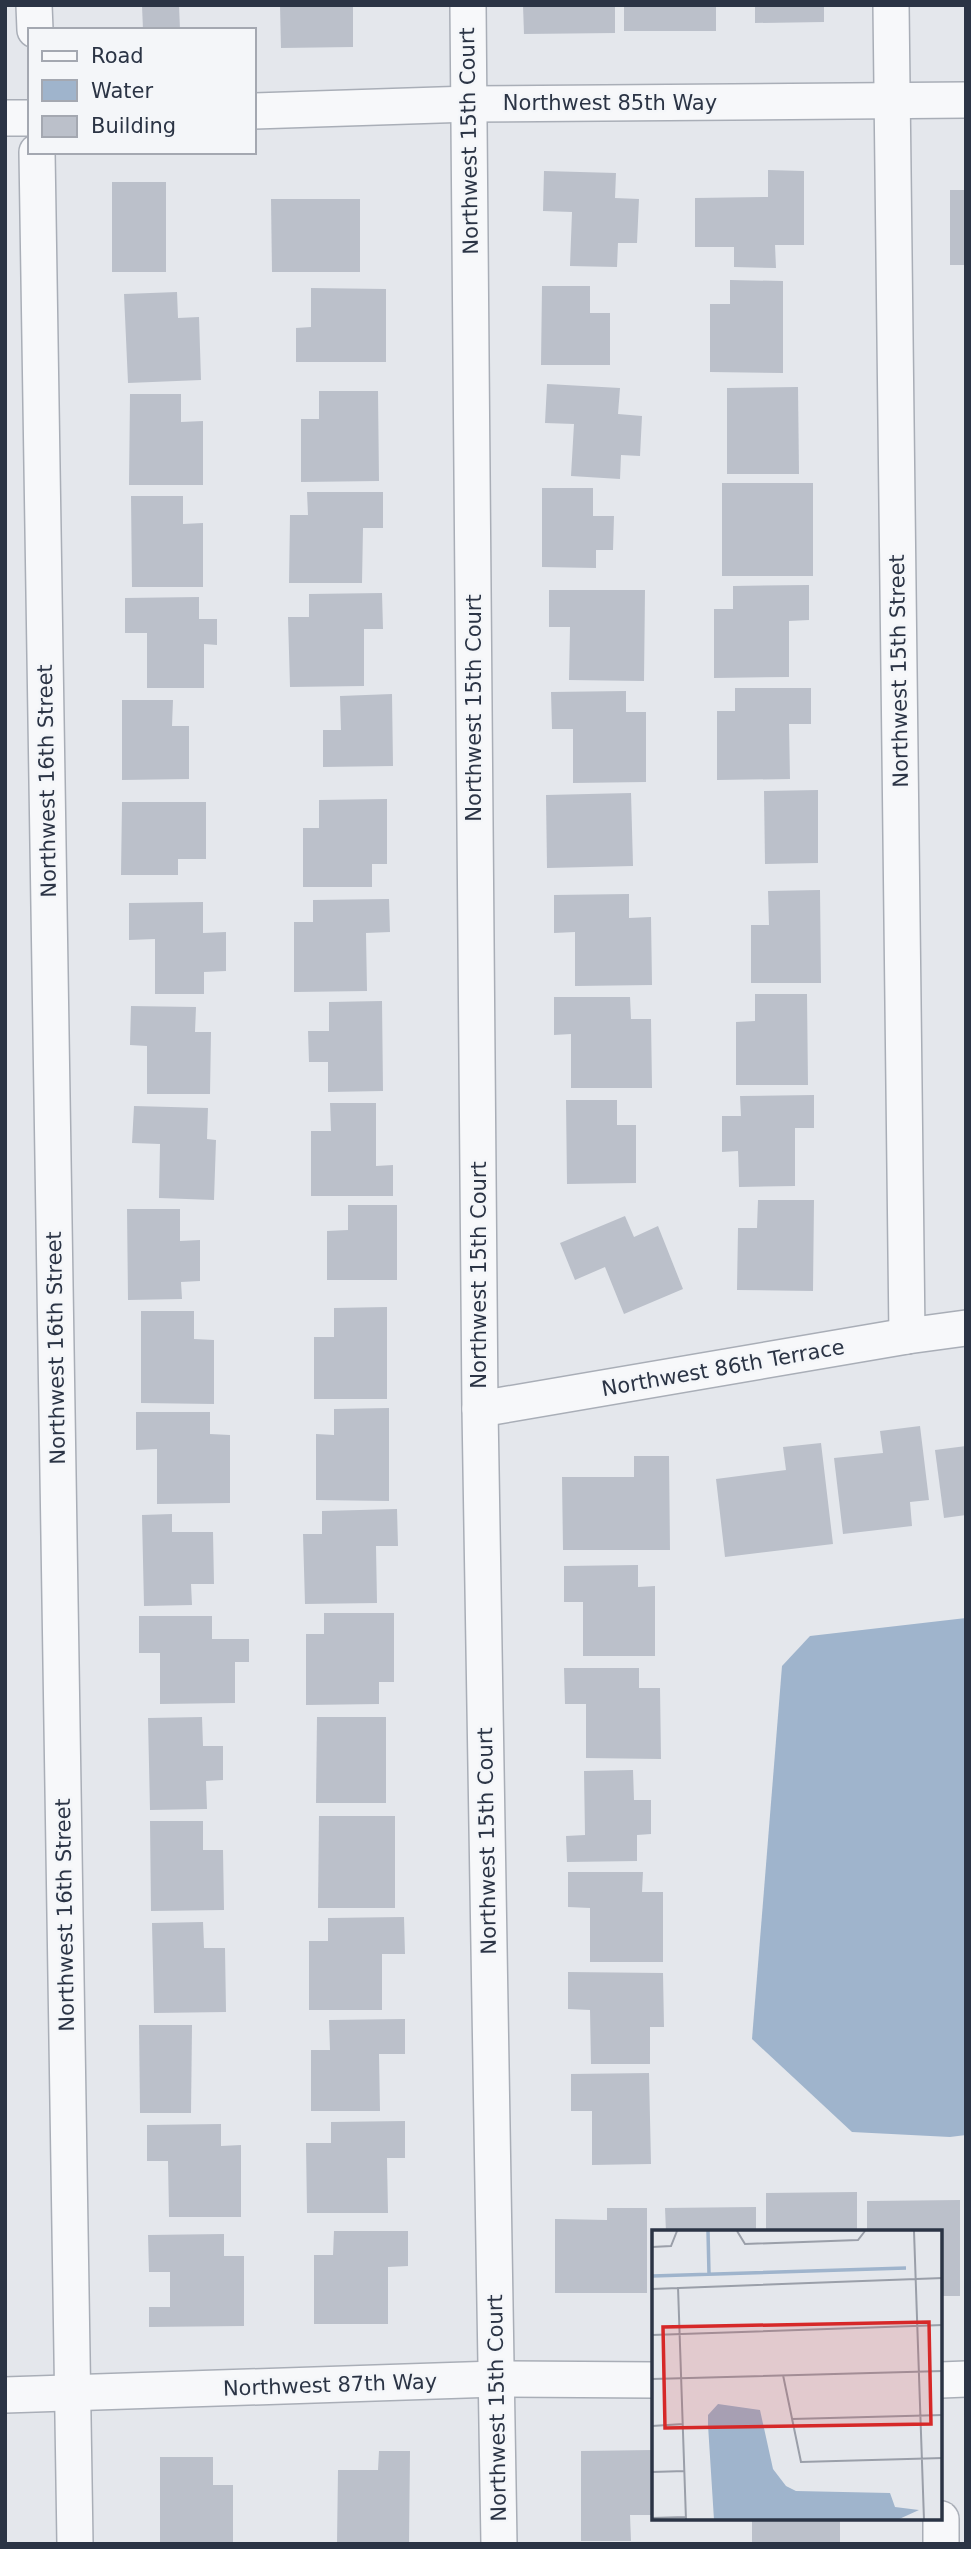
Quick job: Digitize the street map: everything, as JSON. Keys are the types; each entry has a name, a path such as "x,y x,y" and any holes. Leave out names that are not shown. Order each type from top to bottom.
{"street":[{"path":"34,5 35,28"},
{"name":"Northwest 15th Court","path":"468,5 480,1409 499,2544"},
{"name":"Northwest 15th Street","path":"891,5 907,1336"},
{"name":"Northwest 85th Way","path":"256,111 470,104 966,100"},
{"path":"5,118 28,118"},
{"name":"Northwest 16th Street","path":"37,154 75,2544"},
{"name":"Northwest 86th Terrace","path":"480,1409 966,1328"},
{"name":"Northwest 87th Way","path":"5,2395 72,2395 496,2379 652,2379"},
{"path":"943,2380 966,2379"},
{"path":"940,2521 941,2544"}],"water":[{"path":"966,1618 966,2135 950,2137 852,2132 752,2039 782,1666 810,1636"}],"building":[{"path":"142,5 179,5 180,28 143,28"},
{"path":"280,5 353,5 353,47 281,48"},
{"path":"523,5 615,5 615,33 524,34"},
{"path":"624,5 716,5 716,31 624,31"},
{"path":"755,5 824,5 824,22 755,23"},
{"path":"768,170 804,171 804,245 775,245 776,268 734,267 734,247 695,247 695,198 768,197"},
{"path":"544,171 616,173 615,198 639,199 637,243 618,243 617,267 570,266 572,212 543,211"},
{"path":"112,182 166,182 166,272 112,272"},
{"path":"950,190 966,190 966,265 950,265"},
{"path":"271,199 360,199 360,272 272,272"},
{"path":"730,280 783,281 783,373 710,372 710,304 730,304"},
{"path":"542,286 590,286 590,313 610,313 610,365 541,365"},
{"path":"311,288 386,289 386,362 296,362 296,328 311,327"},
{"path":"177,292 178,318 199,317 201,380 128,383 124,294"},
{"path":"547,384 620,388 618,414 642,416 640,456 621,455 620,479 571,476 574,424 545,423"},
{"path":"798,387 799,474 727,474 727,388"},
{"path":"319,391 378,391 379,481 301,482 301,419 319,419"},
{"path":"130,394 181,394 181,422 203,421 203,485 129,485"},
{"path":"722,483 813,483 813,576 722,576"},
{"path":"542,488 593,488 593,516 614,516 613,550 596,550 596,568 542,567"},
{"path":"307,492 383,492 383,528 363,528 362,583 289,583 290,515 308,515"},
{"path":"131,496 183,496 183,524 203,523 203,587 132,587"},
{"path":"809,585 809,620 789,621 789,677 714,678 714,609 733,609 733,586"},
{"path":"549,590 645,590 644,681 569,680 570,627 549,627"},
{"path":"382,593 383,629 364,629 364,686 290,687 288,617 309,617 309,594"},
{"path":"199,597 199,619 217,619 217,645 204,644 204,688 147,688 147,633 125,633 125,598"},
{"path":"735,688 811,688 811,724 789,724 790,779 717,780 717,711 735,711"},
{"path":"626,691 626,712 646,712 646,782 573,783 573,729 552,729 551,692"},
{"path":"392,694 393,766 323,767 323,730 341,730 340,696"},
{"path":"122,700 173,700 172,726 189,726 189,779 122,780"},
{"path":"818,790 818,863 765,864 764,791"},
{"path":"631,793 633,866 547,868 546,795"},
{"path":"387,799 387,864 372,864 372,887 303,887 303,828 319,828 319,800"},
{"path":"122,802 206,802 206,859 178,859 178,875 121,875"},
{"path":"820,890 821,983 751,983 751,925 769,925 768,891"},
{"path":"629,894 629,918 651,917 652,985 575,986 575,932 554,933 554,895"},
{"path":"389,899 390,932 366,933 367,991 294,992 294,922 313,922 313,900"},
{"path":"203,902 203,933 226,932 226,971 204,972 204,994 155,994 155,939 129,940 129,903"},
{"path":"755,994 807,994 808,1085 736,1085 736,1022 755,1021"},
{"path":"554,997 630,997 631,1019 651,1019 652,1088 571,1088 571,1034 554,1035"},
{"path":"382,1001 383,1091 328,1092 328,1062 309,1062 308,1031 329,1031 329,1002"},
{"path":"131,1006 196,1007 195,1032 211,1032 210,1094 147,1094 147,1046 130,1045"},
{"path":"814,1095 814,1128 795,1128 795,1186 739,1187 738,1151 722,1152 722,1116 741,1116 740,1096"},
{"path":"566,1100 617,1100 617,1125 636,1125 636,1183 567,1184"},
{"path":"330,1103 376,1103 376,1166 393,1165 393,1196 311,1196 311,1131 331,1131"},
{"path":"134,1106 208,1108 207,1139 216,1140 214,1200 159,1198 160,1144 132,1143"},
{"path":"758,1200 814,1200 813,1291 737,1290 738,1228 757,1228"},
{"path":"348,1205 397,1205 397,1280 327,1280 327,1231 348,1230"},
{"path":"127,1209 180,1209 180,1241 200,1240 200,1281 181,1282 182,1299 128,1300"},
{"path":"625,1216 634,1237 658,1226 683,1289 624,1314 605,1267 575,1280 560,1243"},
{"path":"387,1307 387,1399 314,1399 314,1337 334,1337 334,1308"},
{"path":"141,1311 194,1311 194,1339 214,1340 214,1404 141,1403"},
{"path":"389,1408 389,1501 316,1500 316,1434 334,1435 334,1409"},
{"path":"136,1412 210,1412 210,1434 230,1435 230,1503 157,1504 157,1449 136,1450"},
{"path":"920,1426 929,1500 910,1502 912,1526 843,1534 834,1458 883,1453 880,1431"},
{"path":"821,1443 833,1544 725,1557 716,1479 786,1470 783,1447"},
{"path":"966,1446 966,1515 944,1518 935,1450"},
{"path":"634,1456 669,1456 670,1550 563,1550 562,1477 634,1477"},
{"path":"397,1509 398,1546 376,1546 377,1603 305,1604 303,1534 322,1534 322,1511"},
{"path":"172,1514 172,1532 213,1532 214,1584 191,1584 192,1605 144,1606 142,1515"},
{"path":"638,1565 638,1587 655,1586 655,1656 583,1656 583,1602 564,1602 564,1566"},
{"path":"324,1613 394,1613 394,1682 379,1682 379,1704 306,1705 306,1634 324,1634"},
{"path":"139,1616 212,1616 212,1639 249,1639 249,1662 235,1662 235,1703 160,1704 160,1653 139,1653"},
{"path":"564,1668 639,1668 639,1688 660,1688 661,1759 586,1758 586,1704 565,1704"},
{"path":"202,1717 203,1746 223,1746 223,1780 206,1781 207,1809 150,1810 148,1718"},
{"path":"317,1717 386,1717 386,1803 316,1803"},
{"path":"633,1770 634,1800 651,1800 651,1834 637,1835 637,1861 567,1862 566,1836 585,1835 584,1771"},
{"path":"319,1816 395,1816 395,1908 318,1908"},
{"path":"150,1821 203,1821 203,1850 223,1850 224,1910 151,1911"},
{"path":"568,1872 643,1872 642,1892 663,1892 663,1962 590,1962 590,1908 568,1907"},
{"path":"404,1917 405,1954 382,1954 382,2010 309,2010 309,1941 328,1941 328,1918"},
{"path":"203,1922 204,1948 225,1948 226,2012 154,2013 152,1923"},
{"path":"568,1972 663,1973 664,2027 650,2027 650,2064 591,2064 590,2010 568,2009"},
{"path":"405,2019 405,2054 379,2054 380,2111 311,2111 311,2050 330,2050 329,2020"},
{"path":"139,2025 192,2025 191,2113 140,2113"},
{"path":"649,2073 651,2164 592,2165 592,2111 571,2111 571,2074"},
{"path":"405,2121 405,2158 387,2158 388,2213 307,2213 306,2143 331,2143 331,2122"},
{"path":"221,2124 221,2146 241,2145 241,2217 169,2217 168,2161 147,2161 147,2125"},
{"path":"857,2192 857,2230 766,2230 766,2193"},
{"path":"960,2200 960,2296 943,2296 943,2230 867,2230 867,2201"},
{"path":"756,2207 756,2230 666,2230 665,2208"},
{"path":"607,2208 647,2208 647,2293 555,2293 555,2219 607,2220"},
{"path":"334,2231 408,2231 408,2266 388,2267 388,2324 314,2324 314,2255 333,2255"},
{"path":"224,2234 224,2256 244,2256 244,2326 149,2327 149,2307 170,2307 170,2272 149,2272 148,2235"},
{"path":"652,2450 652,2515 630,2515 631,2541 581,2541 581,2451"},
{"path":"379,2451 410,2451 409,2544 337,2544 338,2470 378,2470"},
{"path":"160,2457 213,2457 213,2485 233,2485 233,2544 160,2544"},
{"path":"752,2521 840,2521 840,2544 752,2544"}]}
